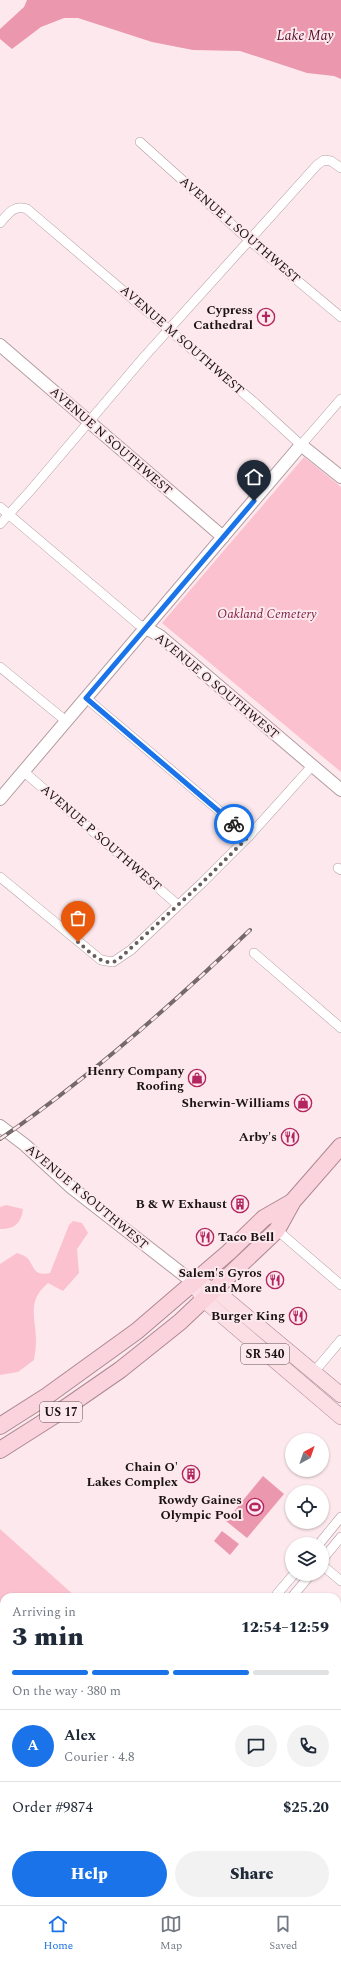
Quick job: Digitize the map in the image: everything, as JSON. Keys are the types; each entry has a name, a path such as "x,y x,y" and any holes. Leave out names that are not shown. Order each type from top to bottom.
{"highway":[{"name":"US 17","path":"0,1450 55,1415 120,1370 157,1341 210,1295 277,1230 293,1201 341,1146"},
{"name":"US 17","path":"0,1426 47,1396 138,1331 229,1252 264,1218 293,1201"}],"main road":[{"name":"SR 540","path":"194,1283 314,1372 341,1395"},
{"name":"SR 540","path":"210,1295 341,1418"}],"street":[{"name":"AVENUE L SOUTHWEST","path":"140,142 249,240 341,317"},
{"path":"0,524 169,329 317,165 324,160 331,161 341,168"},
{"name":"AVENUE M SOUTHWEST","path":"0,223 15,208 21,206 27,209 169,329 301,445 341,477"},
{"name":"AVENUE N SOUTHWEST","path":"0,346 223,537"},
{"path":"0,799 341,399"},
{"name":"AVENUE O SOUTHWEST","path":"0,507 138,624 160,636 341,790"},
{"path":"0,667 66,721"},
{"path":"86,698 249,836"},
{"path":"0,877 101,960 112,962 131,950 249,836 312,766"},
{"name":"AVENUE P SOUTHWEST","path":"24,771 178,905"},
{"path":"254,953 341,1028"},
{"name":"AVENUE R SOUTHWEST","path":"0,1126 25,1145 84,1198 194,1283"},
{"path":"277,1230 341,1285"},
{"path":"314,1372 341,1340"},
{"path":"325,1537 341,1517"},
{"path":"329,1552 341,1537"},
{"path":"329,1570 341,1581"},
{"path":"278,1593 288,1581"},
{"path":"295,1593 305,1581"}],"green space":[{"name":"Oakland Cemetery","path":"304,457 341,487 341,772 162,623"},
{"path":"6,1205 23,1209 21,1218 13,1227 0,1229 0,1207"},
{"path":"73,1221 82,1223 88,1233 77,1249 79,1273 63,1291 48,1283 41,1290 37,1297 34,1310 36,1341 34,1360 18,1372 0,1375 0,1264 17,1253 23,1255 29,1260 36,1272 44,1274 50,1273 69,1225"},
{"path":"0,1529 72,1593 0,1593"}],"water":[{"name":"Lake May","path":"27,0 341,0 341,79 334,76 307,73 240,51 193,50 152,42 78,18 64,18 41,27 12,49 0,39 0,29 24,7"},
{"name":"Rowdy Gaines Olympic Pool","path":"263,1476 284,1494 247,1538 226,1521"},
{"path":"222,1531 239,1544 230,1555 214,1541"}],"railway":[{"path":"0,1139 33,1116 98,1066 191,986 250,930"}],"way so far":[{"path":"78,942 101,960 109,963 118,960 162,921 249,836 234,824"}],"place":[{"name":"Cypress Cathedral","path":"266,317"},
{"name":"Henry Company Roofing","path":"197,1078"},
{"name":"Sherwin-Williams","path":"303,1103"},
{"name":"Arby's","path":"290,1137"},
{"name":"B & W Exhaust","path":"240,1204"},
{"name":"Taco Bell","path":"205,1237"},
{"name":"Salem's Gyros and More","path":"275,1280"},
{"name":"Burger King","path":"298,1316"},
{"name":"Chain O' Lakes Complex","path":"191,1474"},
{"name":"Rowdy Gaines Olympic Pool","path":"255,1507"}],"route":[{"path":"234,824 86,698 254,501"}]}
